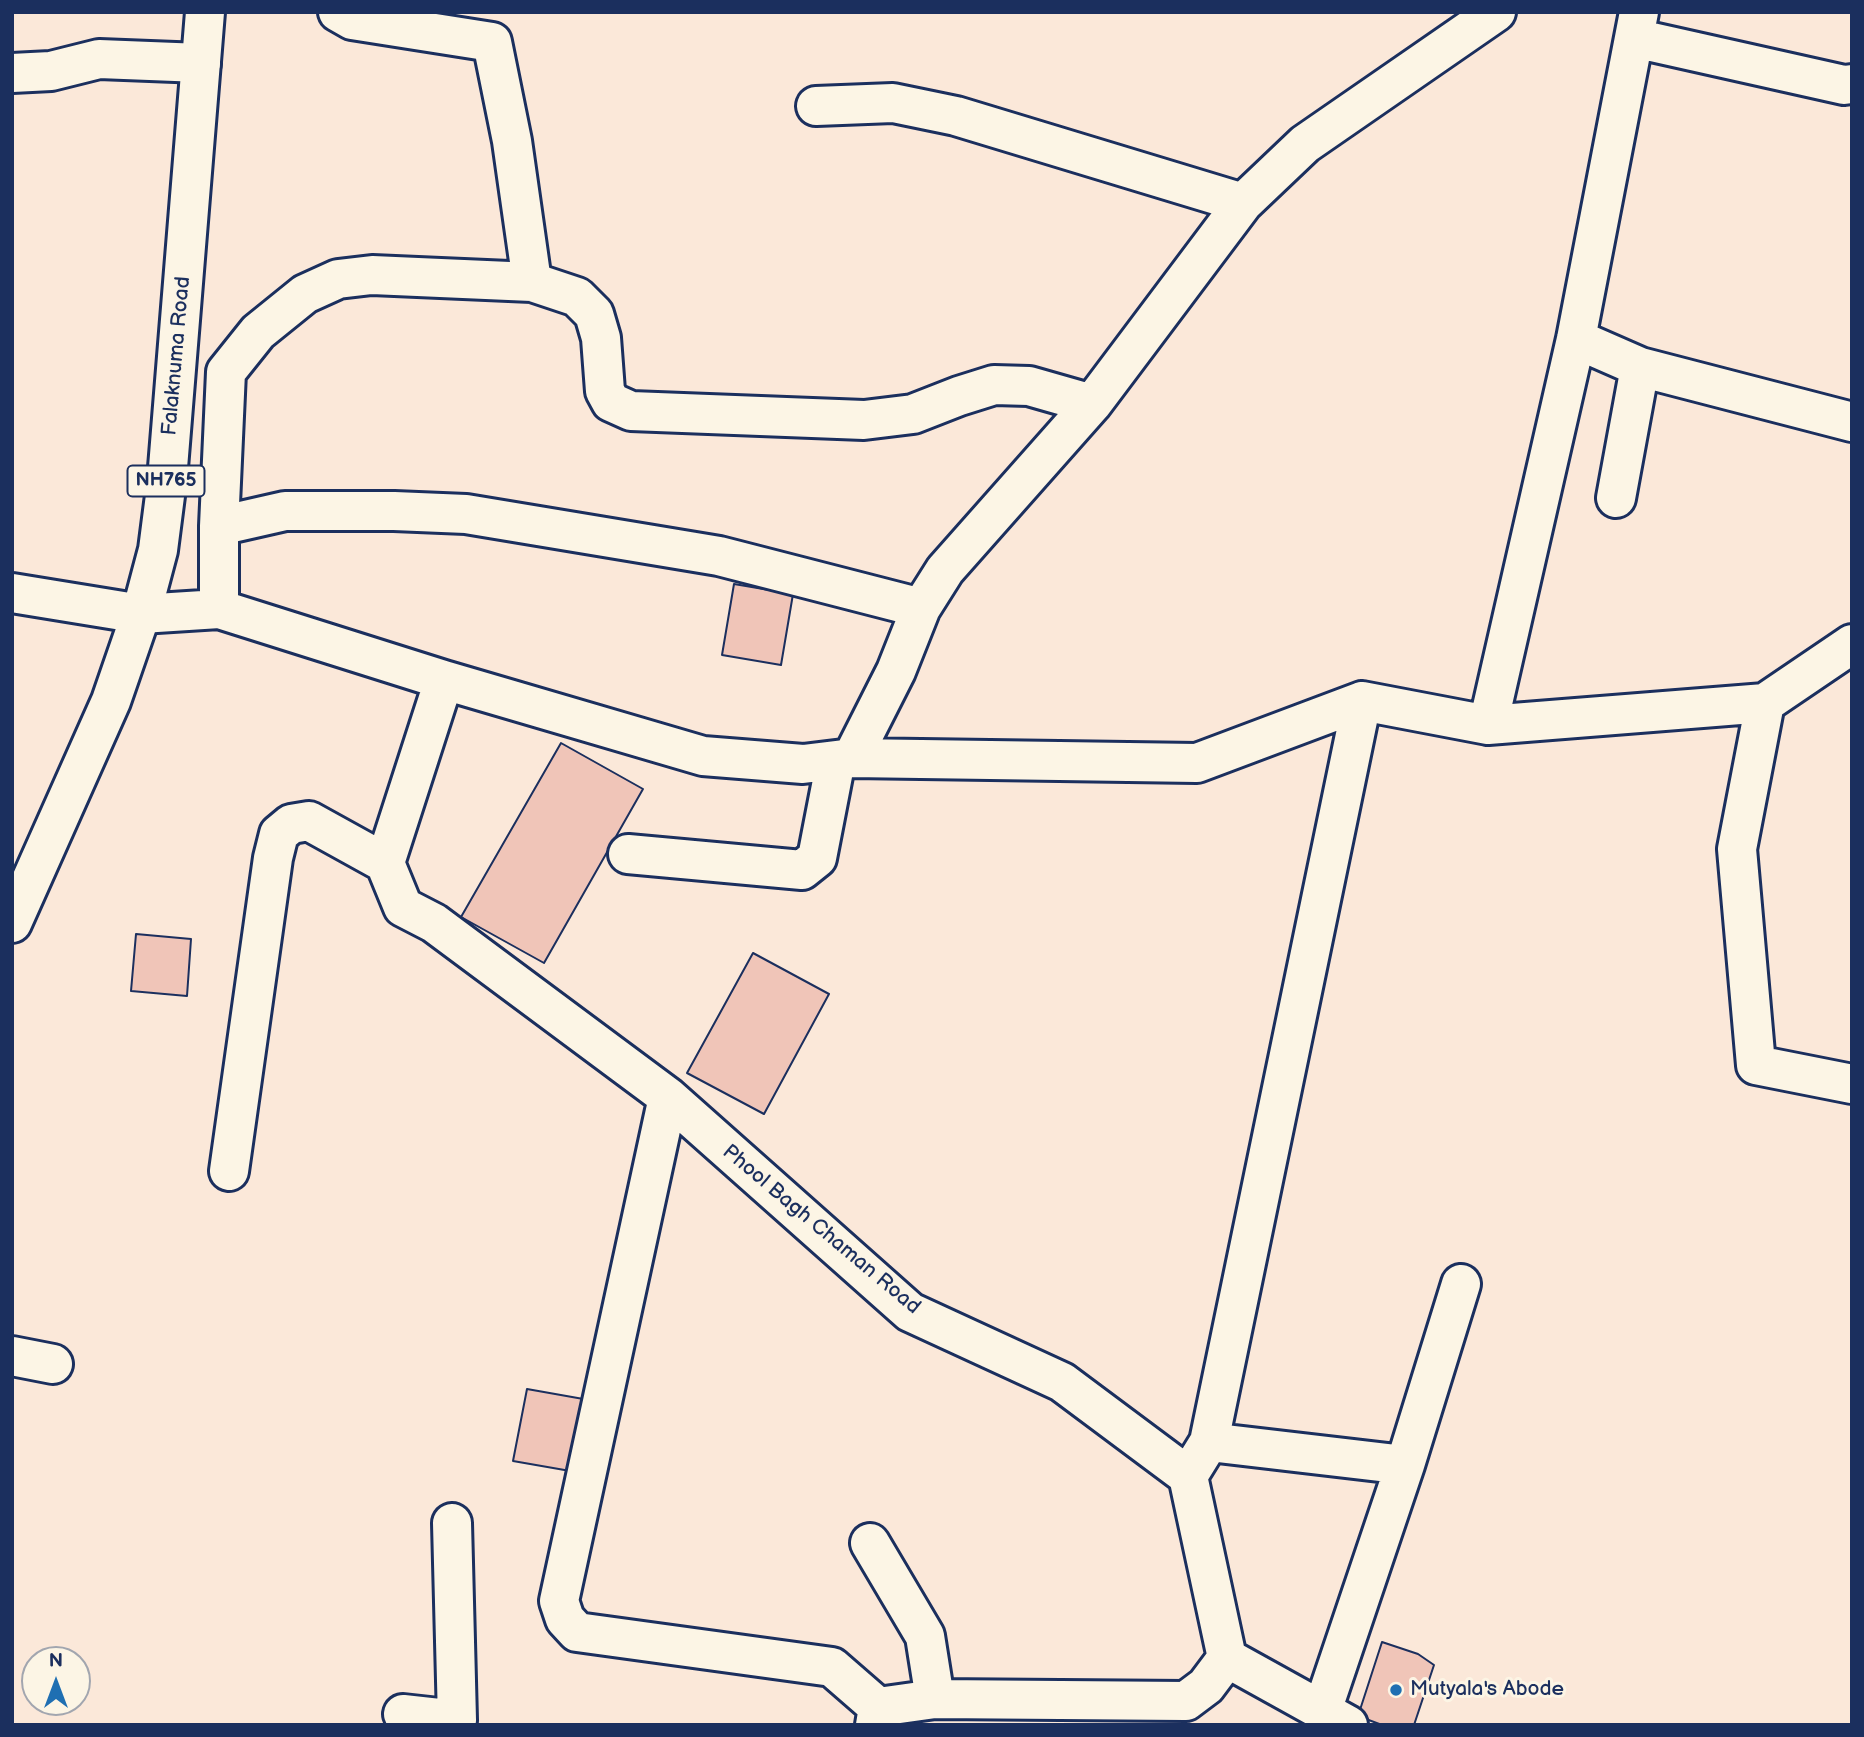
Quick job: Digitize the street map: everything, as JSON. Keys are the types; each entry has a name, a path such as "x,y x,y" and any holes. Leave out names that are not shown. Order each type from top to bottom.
{"main road":[{"name":"Falaknuma Road","path":"12,923 111,701 141,614 158,550 167,480 205,12"},
{"path":"338,12 352,20 493,27 532,282"},
{"path":"628,854 802,870 817,858 844,759 896,671 921,608 945,570 1092,404 1243,202 1305,144 1496,12"},
{"path":"1488,725 1576,339 1637,25 1844,85 1852,84"},
{"path":"12,73 51,71 99,59 201,63"},
{"path":"816,106 893,103 956,116 1243,202"},
{"path":"219,610 219,526 226,372 258,332 305,294 338,279 372,275 532,282 577,297 594,314 601,338 605,391 611,402 631,411 864,420 913,414 994,385 1029,386 1092,404"},
{"path":"1576,339 1640,367 1852,422"},
{"path":"1616,498 1640,367"},
{"path":"219,526 285,511 466,514 719,556 921,608"},
{"path":"12,593 141,614 219,610 703,756 803,764 844,759 1197,763 1362,701 1488,725 1765,703 1852,645"},
{"path":"229,1171 278,834 290,824 309,821 385,863 444,680"},
{"path":"1200,1725 1217,1672 1188,1476 1209,1442 1362,701"},
{"path":"1765,703 1737,849 1756,1065 1852,1084"},
{"name":"Phool Bagh Chaman Road","path":"385,863 403,907 434,923 668,1097 911,1312 1062,1382 1188,1476"},
{"path":"668,1097 558,1601 565,1619 577,1632 832,1667 877,1716 935,1699 1186,1701 1217,1672"},
{"path":"1217,1672 1335,1718 1405,1465 1461,1284"},
{"path":"12,1356 53,1364"},
{"path":"1209,1442 1405,1465"},
{"path":"402,1714 465,1722 452,1523"},
{"path":"870,1543 925,1636 935,1699"}],"building":[{"path":"734,584 793,594 781,665 722,655"},
{"path":"561,743 643,789 544,963 461,917"},
{"path":"136,934 191,939 187,996 131,991"},
{"path":"753,953 829,994 764,1114 687,1073"},
{"path":"527,1389 589,1400 576,1472 513,1461"},
{"name":"Mutyala's Abode","path":"1382,1642 1418,1654 1434,1665 1414,1725 1382,1725 1358,1716"}],"place":[{"name":"Mutyala's Abode","path":"1396,1690"}]}
